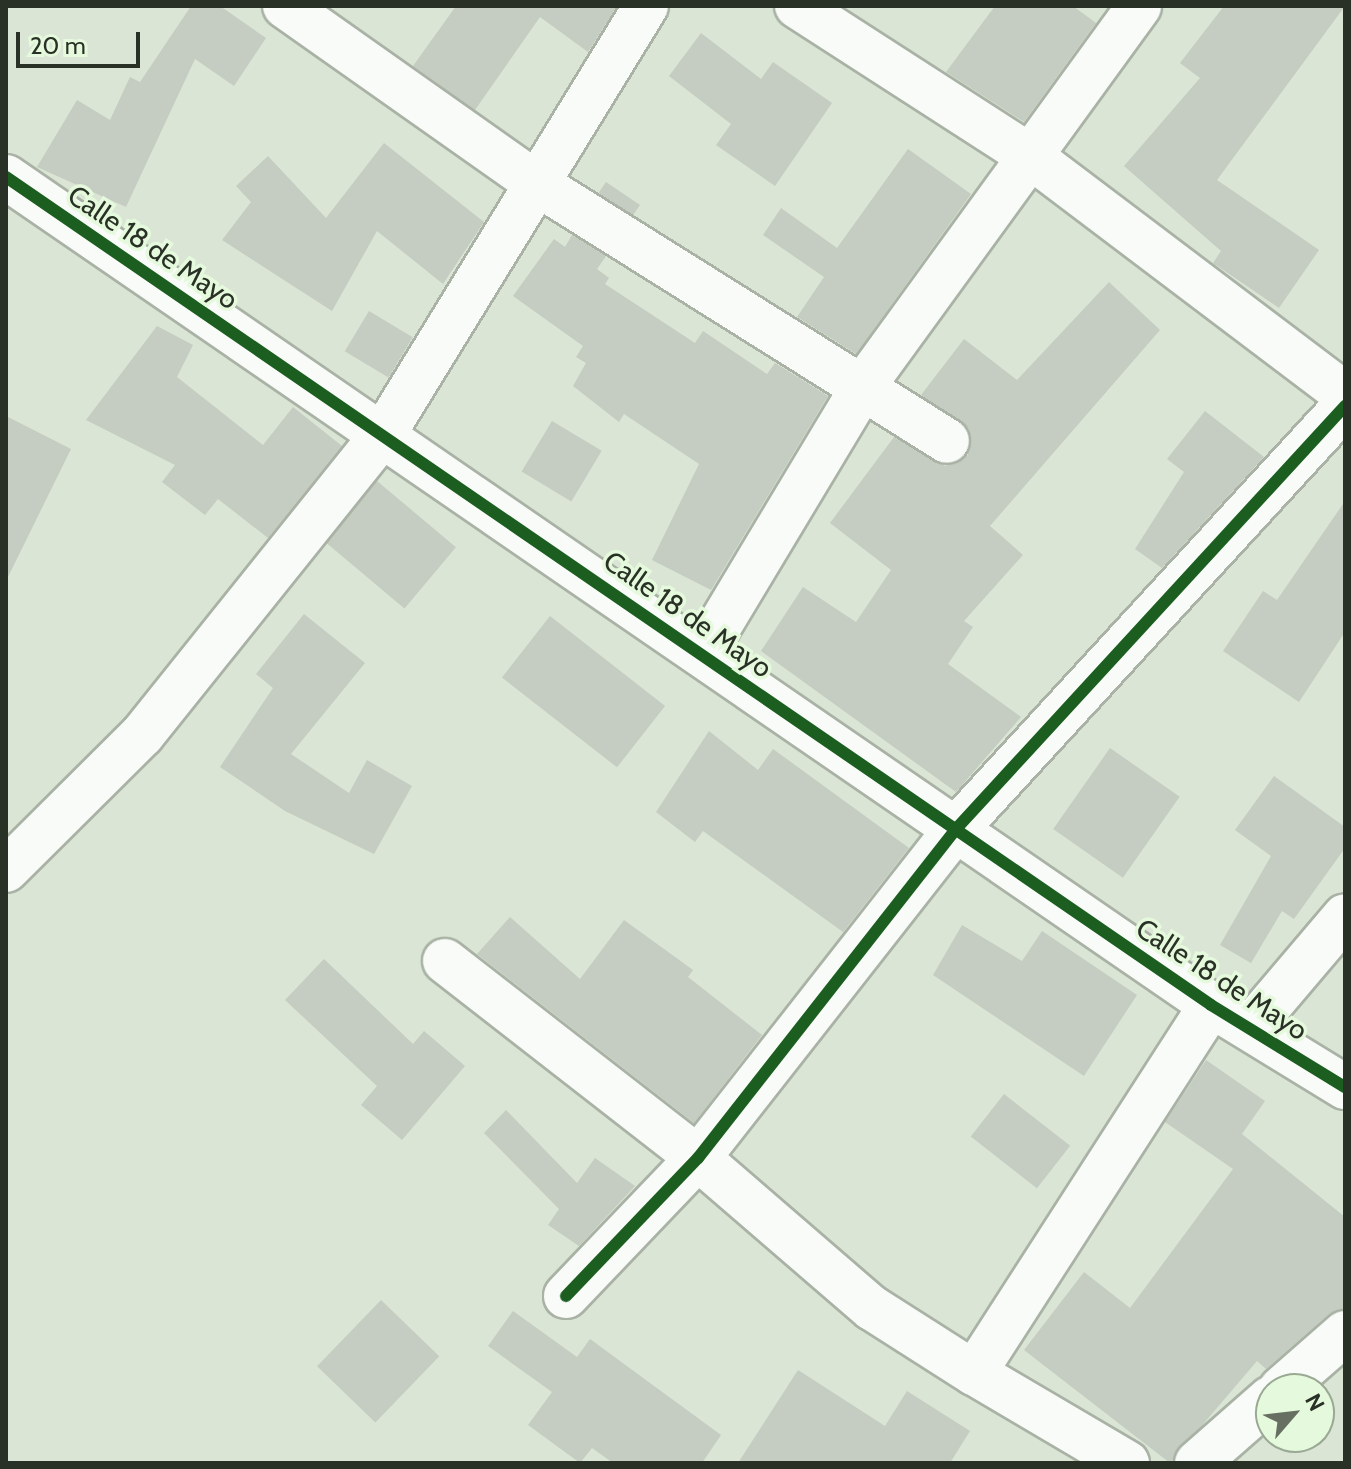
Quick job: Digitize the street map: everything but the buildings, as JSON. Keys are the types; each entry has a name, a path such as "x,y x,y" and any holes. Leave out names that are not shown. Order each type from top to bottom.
{"street":[{"path":"285,6 536,183 864,385 947,441"},
{"path":"6,870 142,735 384,433 646,6"},
{"path":"797,6 1030,156 1345,394"},
{"path":"703,653 864,385 1139,6"},
{"name":"Calle 18 de Mayo","path":"6,177 384,433 1211,1005 1345,1087"},
{"path":"566,1296 698,1158 956,829 1345,406"},
{"path":"1251,1027 1345,916"},
{"path":"445,961 698,1158 872,1308 974,1373 1127,1463"},
{"path":"974,1373 1211,1005"},
{"path":"1299,1373 1345,1333"},
{"path":"1197,1463 1255,1412"}],"cycle path":[{"path":"6,177 1211,1005 1345,1087"},
{"path":"566,1296 698,1158 956,829 1345,406"}]}
